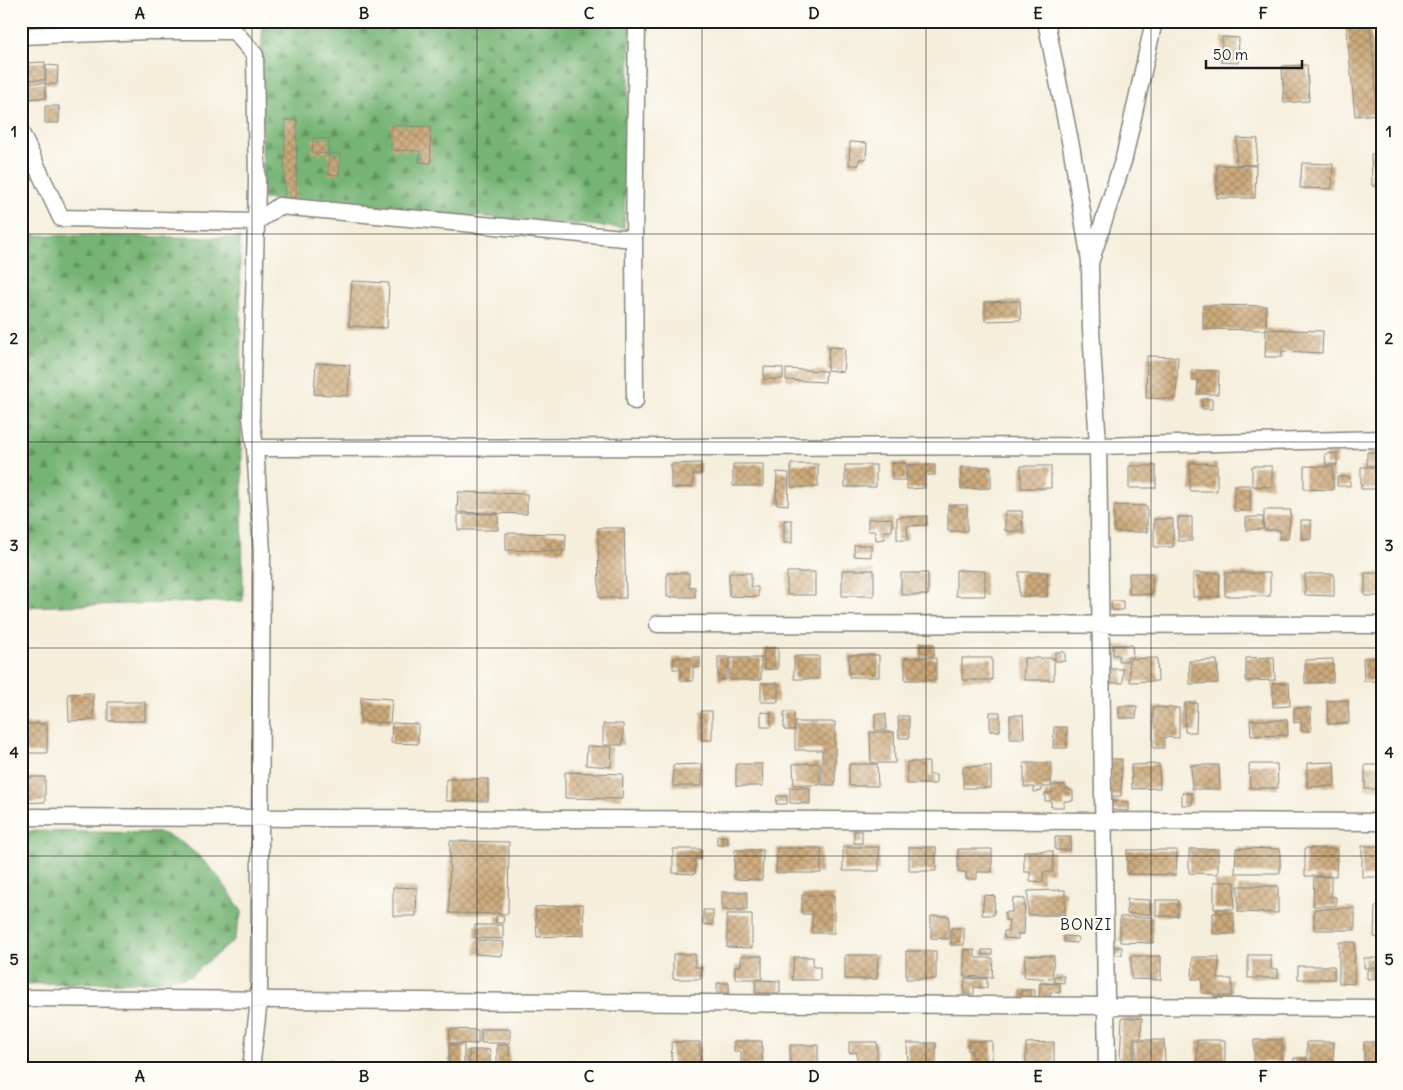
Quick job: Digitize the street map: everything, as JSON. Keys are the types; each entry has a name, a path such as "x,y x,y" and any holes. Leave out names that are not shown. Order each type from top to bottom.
{"street":[{"path":"635,401 634,239 637,21"},
{"path":"1046,21 1072,151 1090,263 1098,446 1107,1069"},
{"path":"1090,263 1124,158 1157,22"},
{"path":"21,36 147,31 234,31 255,55 256,222 251,417 262,551 259,1000 251,1069"},
{"path":"21,133 61,218 256,222 279,206 634,239"},
{"path":"255,448 1098,446 1382,439"},
{"path":"658,624 1382,624"},
{"path":"21,817 1382,822"},
{"path":"21,998 1382,1008"}],"green space":[{"path":"263,21 631,21 624,228 263,199 261,59"},
{"path":"21,235 240,238 243,601 21,607"},
{"path":"21,831 161,833 175,839 187,846 208,865 226,887 242,912 234,940 190,976 152,982 21,984"}],"building":[{"path":"1346,21 1370,21 1378,114 1355,116"},
{"path":"1222,37 1239,38 1238,63 1221,62"},
{"path":"45,62 45,80 21,80 21,63"},
{"path":"46,65 58,66 57,84 46,84"},
{"path":"1307,65 1309,101 1284,103 1282,66"},
{"path":"21,83 45,83 46,98 21,99"},
{"path":"45,106 59,106 59,123 45,123"},
{"path":"285,120 297,120 296,198 284,198"},
{"path":"391,125 430,127 431,163 419,162 420,151 391,150"},
{"path":"313,138 329,139 328,154 312,153"},
{"path":"1237,138 1258,139 1256,165 1236,164"},
{"path":"850,142 867,143 866,159 859,159 859,165 849,165"},
{"path":"329,153 340,154 339,175 328,174"},
{"path":"1371,154 1382,154 1382,186 1372,186"},
{"path":"1302,163 1333,164 1332,189 1300,188"},
{"path":"1217,165 1256,166 1255,198 1217,198"},
{"path":"352,281 389,283 387,328 349,326"},
{"path":"1020,301 1021,320 985,321 985,302"},
{"path":"1203,305 1266,306 1266,330 1203,329"},
{"path":"1266,329 1323,331 1322,353 1282,351 1282,357 1265,357"},
{"path":"829,347 845,348 843,372 827,370"},
{"path":"1147,356 1178,357 1176,399 1146,398"},
{"path":"316,363 350,365 348,396 314,394"},
{"path":"764,367 783,368 783,379 764,379"},
{"path":"786,369 826,371 825,382 786,380"},
{"path":"1192,370 1219,371 1218,394 1197,394 1198,380 1192,380"},
{"path":"1202,399 1212,399 1212,409 1202,409"},
{"path":"1367,452 1382,452 1382,466 1367,466"},
{"path":"1337,453 1337,465 1326,465 1325,454"},
{"path":"701,463 701,474 693,474 693,487 671,488 671,464"},
{"path":"892,463 906,463 906,480 892,480"},
{"path":"1190,463 1217,464 1217,491 1190,491"},
{"path":"733,464 763,464 763,486 733,486"},
{"path":"791,464 818,464 818,487 791,487"},
{"path":"845,465 876,465 876,487 845,487"},
{"path":"907,465 935,465 935,475 925,475 925,488 907,489"},
{"path":"1021,466 1051,466 1051,488 1021,488"},
{"path":"1129,466 1156,466 1156,488 1129,488"},
{"path":"1252,466 1272,466 1272,487 1252,486"},
{"path":"1304,466 1333,467 1333,490 1304,489"},
{"path":"961,467 991,467 991,488 961,489"},
{"path":"1361,467 1382,467 1382,489 1361,489"},
{"path":"777,472 789,473 788,505 776,504"},
{"path":"1337,477 1350,477 1350,486 1337,486"},
{"path":"1234,485 1250,485 1250,511 1234,511"},
{"path":"458,492 527,494 527,514 457,512"},
{"path":"948,505 967,505 967,531 948,531"},
{"path":"1114,505 1147,506 1147,532 1114,532"},
{"path":"1264,510 1291,510 1288,539 1279,539 1280,530 1264,530"},
{"path":"1005,511 1022,511 1023,531 1005,531"},
{"path":"458,514 498,514 498,530 458,530"},
{"path":"927,516 927,525 907,526 908,540 897,540 897,517"},
{"path":"1178,517 1192,517 1192,541 1178,541"},
{"path":"1246,517 1263,517 1263,529 1246,530"},
{"path":"892,518 892,531 884,531 885,539 876,540 875,531 868,531 868,519"},
{"path":"1154,519 1173,519 1173,547 1154,547"},
{"path":"784,520 792,520 792,543 784,543"},
{"path":"1301,520 1311,520 1311,539 1301,539"},
{"path":"598,528 624,528 626,598 599,598"},
{"path":"506,533 566,534 565,551 506,550"},
{"path":"854,545 871,545 871,557 854,556"},
{"path":"842,570 874,570 874,596 842,596"},
{"path":"956,570 985,571 985,596 956,596"},
{"path":"787,572 815,572 815,595 787,595"},
{"path":"1019,572 1047,572 1047,597 1019,596"},
{"path":"667,573 689,573 689,587 695,587 695,597 667,597"},
{"path":"729,573 751,573 751,587 758,587 758,597 729,596"},
{"path":"901,573 928,573 928,595 901,595"},
{"path":"1129,573 1152,573 1152,594 1129,594"},
{"path":"1193,573 1220,573 1219,597 1193,597"},
{"path":"1225,573 1270,573 1270,596 1225,596"},
{"path":"1365,573 1382,573 1382,596 1365,596"},
{"path":"1305,574 1334,574 1334,596 1305,595"},
{"path":"1111,601 1123,601 1123,610 1112,610"},
{"path":"920,644 934,644 934,656 920,657"},
{"path":"1113,645 1132,645 1133,657 1127,657 1127,661 1119,661 1119,655 1113,655"},
{"path":"764,648 778,648 778,669 764,669"},
{"path":"1055,652 1065,652 1065,661 1055,661"},
{"path":"849,655 879,655 879,677 849,677"},
{"path":"794,656 819,656 819,679 794,679"},
{"path":"700,657 700,667 693,667 693,681 681,681 681,669 673,669 673,658"},
{"path":"718,657 728,657 728,679 718,680"},
{"path":"1274,657 1275,680 1246,681 1246,658"},
{"path":"730,658 761,658 761,680 730,680"},
{"path":"905,658 936,658 936,680 905,680"},
{"path":"962,658 992,658 992,680 962,680"},
{"path":"1024,658 1054,658 1054,680 1024,680"},
{"path":"1157,658 1158,681 1130,682 1129,659"},
{"path":"1363,658 1382,658 1382,681 1364,681"},
{"path":"1333,659 1333,682 1305,683 1305,660"},
{"path":"1217,660 1218,683 1190,684 1189,661"},
{"path":"1108,669 1123,669 1123,683 1108,683"},
{"path":"761,683 778,683 778,702 761,702"},
{"path":"1273,683 1289,683 1290,706 1273,707"},
{"path":"93,693 94,720 69,721 68,694"},
{"path":"361,697 392,699 390,723 360,721"},
{"path":"1348,700 1349,723 1328,724 1327,701"},
{"path":"108,702 145,702 145,721 108,721"},
{"path":"1185,703 1197,703 1196,732 1185,732"},
{"path":"1119,706 1137,706 1136,718 1119,718"},
{"path":"1153,707 1179,708 1179,738 1164,737 1164,748 1153,748"},
{"path":"1294,708 1311,708 1311,731 1301,731 1301,722 1294,723"},
{"path":"701,711 712,711 712,740 701,740"},
{"path":"761,712 771,713 771,727 761,727"},
{"path":"784,712 794,712 794,730 784,730"},
{"path":"990,712 1000,712 1000,731 990,731"},
{"path":"875,714 886,714 886,730 875,730"},
{"path":"1010,715 1023,715 1024,739 1010,739"},
{"path":"898,716 909,716 909,738 899,738"},
{"path":"1250,720 1287,720 1288,735 1251,736"},
{"path":"795,722 835,722 835,785 822,785 822,750 795,750"},
{"path":"392,723 418,724 418,744 391,743"},
{"path":"21,724 47,724 47,753 21,753"},
{"path":"603,724 623,724 623,745 603,745"},
{"path":"1054,727 1067,727 1067,748 1053,748"},
{"path":"870,732 894,732 895,763 871,763"},
{"path":"587,746 612,747 611,767 586,765"},
{"path":"1111,759 1122,759 1121,796 1110,796"},
{"path":"907,762 929,762 929,775 936,775 936,784 907,784"},
{"path":"1334,762 1335,786 1307,787 1307,763"},
{"path":"820,763 820,785 794,785 793,764"},
{"path":"1024,763 1051,763 1051,787 1042,787 1042,791 1034,792 1034,787 1024,787"},
{"path":"702,764 702,786 673,786 673,765"},
{"path":"736,764 762,764 763,786 736,786"},
{"path":"849,764 877,764 878,786 849,786"},
{"path":"1159,764 1160,788 1132,789 1131,765"},
{"path":"1249,764 1277,764 1278,788 1250,788"},
{"path":"1191,765 1219,765 1220,789 1192,789"},
{"path":"1365,765 1382,765 1382,789 1365,789"},
{"path":"991,766 991,788 963,788 963,767"},
{"path":"565,772 623,774 622,799 565,798"},
{"path":"21,777 45,777 45,802 21,803"},
{"path":"446,779 488,779 488,801 446,801"},
{"path":"1052,785 1066,785 1065,788 1073,791 1073,801 1064,801 1064,807 1051,807 1051,801 1045,801 1045,793 1052,793"},
{"path":"790,787 810,788 810,804 790,803"},
{"path":"1182,793 1192,793 1192,805 1182,805"},
{"path":"777,796 787,796 787,804 776,804"},
{"path":"1110,801 1129,802 1129,811 1110,810"},
{"path":"854,831 862,831 862,843 854,843"},
{"path":"717,836 728,837 728,845 717,845"},
{"path":"1055,837 1071,837 1070,850 1055,850"},
{"path":"450,841 509,842 508,914 449,913"},
{"path":"1362,846 1382,846 1382,877 1362,877"},
{"path":"843,847 879,847 879,871 843,871"},
{"path":"909,847 936,847 936,871 909,871"},
{"path":"777,848 821,848 821,873 776,873"},
{"path":"1236,848 1280,849 1280,873 1235,873"},
{"path":"1305,848 1337,849 1336,876 1305,876"},
{"path":"673,849 701,849 701,859 695,859 695,874 673,873"},
{"path":"958,849 992,849 992,872 977,872 977,879 966,879 966,872 958,872"},
{"path":"1189,849 1218,849 1218,874 1189,873"},
{"path":"735,850 763,850 762,880 734,879"},
{"path":"1127,850 1177,850 1176,875 1127,874"},
{"path":"1024,851 1053,851 1053,872 1043,872 1043,882 1030,881 1030,872 1024,872"},
{"path":"1314,877 1331,877 1331,897 1336,897 1336,906 1313,906"},
{"path":"1214,882 1235,882 1234,909 1214,909"},
{"path":"1238,886 1278,886 1278,913 1238,912"},
{"path":"393,887 417,888 416,916 393,916"},
{"path":"1065,890 1065,915 1028,915 1028,891"},
{"path":"722,892 747,892 747,910 722,910"},
{"path":"802,895 834,895 834,933 812,933 812,914 802,914"},
{"path":"984,895 995,896 994,915 982,915"},
{"path":"1013,898 1025,899 1024,934 1018,934 1018,939 1004,938 1004,931 1008,931 1009,920 1005,920 1005,912 1012,912"},
{"path":"1127,899 1150,900 1150,914 1127,914"},
{"path":"1156,900 1178,900 1178,916 1156,916"},
{"path":"583,904 584,935 537,937 535,907"},
{"path":"1375,906 1382,906 1382,938 1374,937"},
{"path":"1355,908 1355,930 1314,930 1314,909"},
{"path":"703,910 713,910 713,925 703,924"},
{"path":"1213,913 1234,913 1234,934 1213,934"},
{"path":"727,914 752,914 752,948 727,947"},
{"path":"496,916 504,916 503,923 496,923"},
{"path":"931,916 949,916 949,939 931,938"},
{"path":"1120,917 1153,917 1153,943 1120,942"},
{"path":"475,925 503,925 503,939 475,938"},
{"path":"951,928 964,928 964,945 951,945"},
{"path":"1064,936 1078,937 1077,943 1064,942"},
{"path":"476,940 504,942 502,956 475,954"},
{"path":"1339,942 1355,942 1354,984 1339,983"},
{"path":"1100,947 1122,947 1122,955 1100,955"},
{"path":"964,949 975,950 975,958 993,958 992,978 964,976"},
{"path":"982,950 992,950 992,955 982,955"},
{"path":"906,951 936,951 936,979 906,979"},
{"path":"673,954 695,954 695,967 701,967 701,979 673,979"},
{"path":"845,955 878,955 877,979 845,979"},
{"path":"1025,955 1054,956 1052,979 1024,977"},
{"path":"1248,955 1271,955 1271,969 1278,969 1278,978 1248,978"},
{"path":"741,956 762,956 762,979 735,979 735,966 741,966"},
{"path":"1131,956 1161,956 1161,980 1131,979"},
{"path":"794,957 813,957 813,967 820,967 820,980 792,980"},
{"path":"1193,957 1219,957 1218,979 1232,979 1232,996 1214,996 1214,993 1202,993 1202,979 1192,979"},
{"path":"1364,958 1382,958 1382,968 1364,968"},
{"path":"1298,966 1334,966 1334,979 1298,979"},
{"path":"1367,970 1382,970 1382,979 1367,979"},
{"path":"1054,976 1064,976 1064,983 1054,982"},
{"path":"965,978 987,979 987,988 974,987 974,994 964,994"},
{"path":"756,980 780,981 780,993 755,993"},
{"path":"717,983 729,983 729,993 717,993"},
{"path":"1040,983 1060,984 1060,993 1050,992 1050,1002 1039,1002"},
{"path":"1021,990 1035,990 1035,1003 1021,1002"},
{"path":"1122,1018 1142,1018 1141,1038 1134,1038 1133,1060 1120,1059"},
{"path":"450,1029 478,1030 478,1044 449,1043"},
{"path":"481,1029 510,1029 510,1043 481,1043"},
{"path":"1136,1040 1164,1040 1165,1062 1136,1062"},
{"path":"1197,1040 1225,1040 1225,1062 1197,1062"},
{"path":"1254,1040 1282,1040 1282,1062 1254,1062"},
{"path":"734,1041 762,1041 762,1065 741,1065 741,1051 734,1051"},
{"path":"968,1041 992,1041 992,1064 972,1064 972,1051 968,1051"},
{"path":"671,1042 700,1042 700,1064 672,1064"},
{"path":"849,1042 877,1042 877,1065 857,1065 857,1052 849,1053"},
{"path":"1054,1042 1054,1064 1026,1064 1026,1043"},
{"path":"1307,1042 1334,1042 1333,1064 1307,1064"},
{"path":"1364,1042 1382,1042 1382,1065 1364,1065"},
{"path":"907,1043 936,1043 936,1065 908,1065"},
{"path":"449,1045 464,1045 464,1069 449,1069"},
{"path":"497,1045 509,1045 510,1069 497,1069"},
{"path":"790,1045 818,1045 818,1067 790,1067"},
{"path":"469,1050 490,1050 490,1069 469,1069"},
{"path":"1294,1058 1306,1058 1306,1069 1294,1069"},
{"path":"311,1062 332,1062 332,1069 311,1069"}],"district":[{"name":"BONZI","path":"1086,925"}]}
